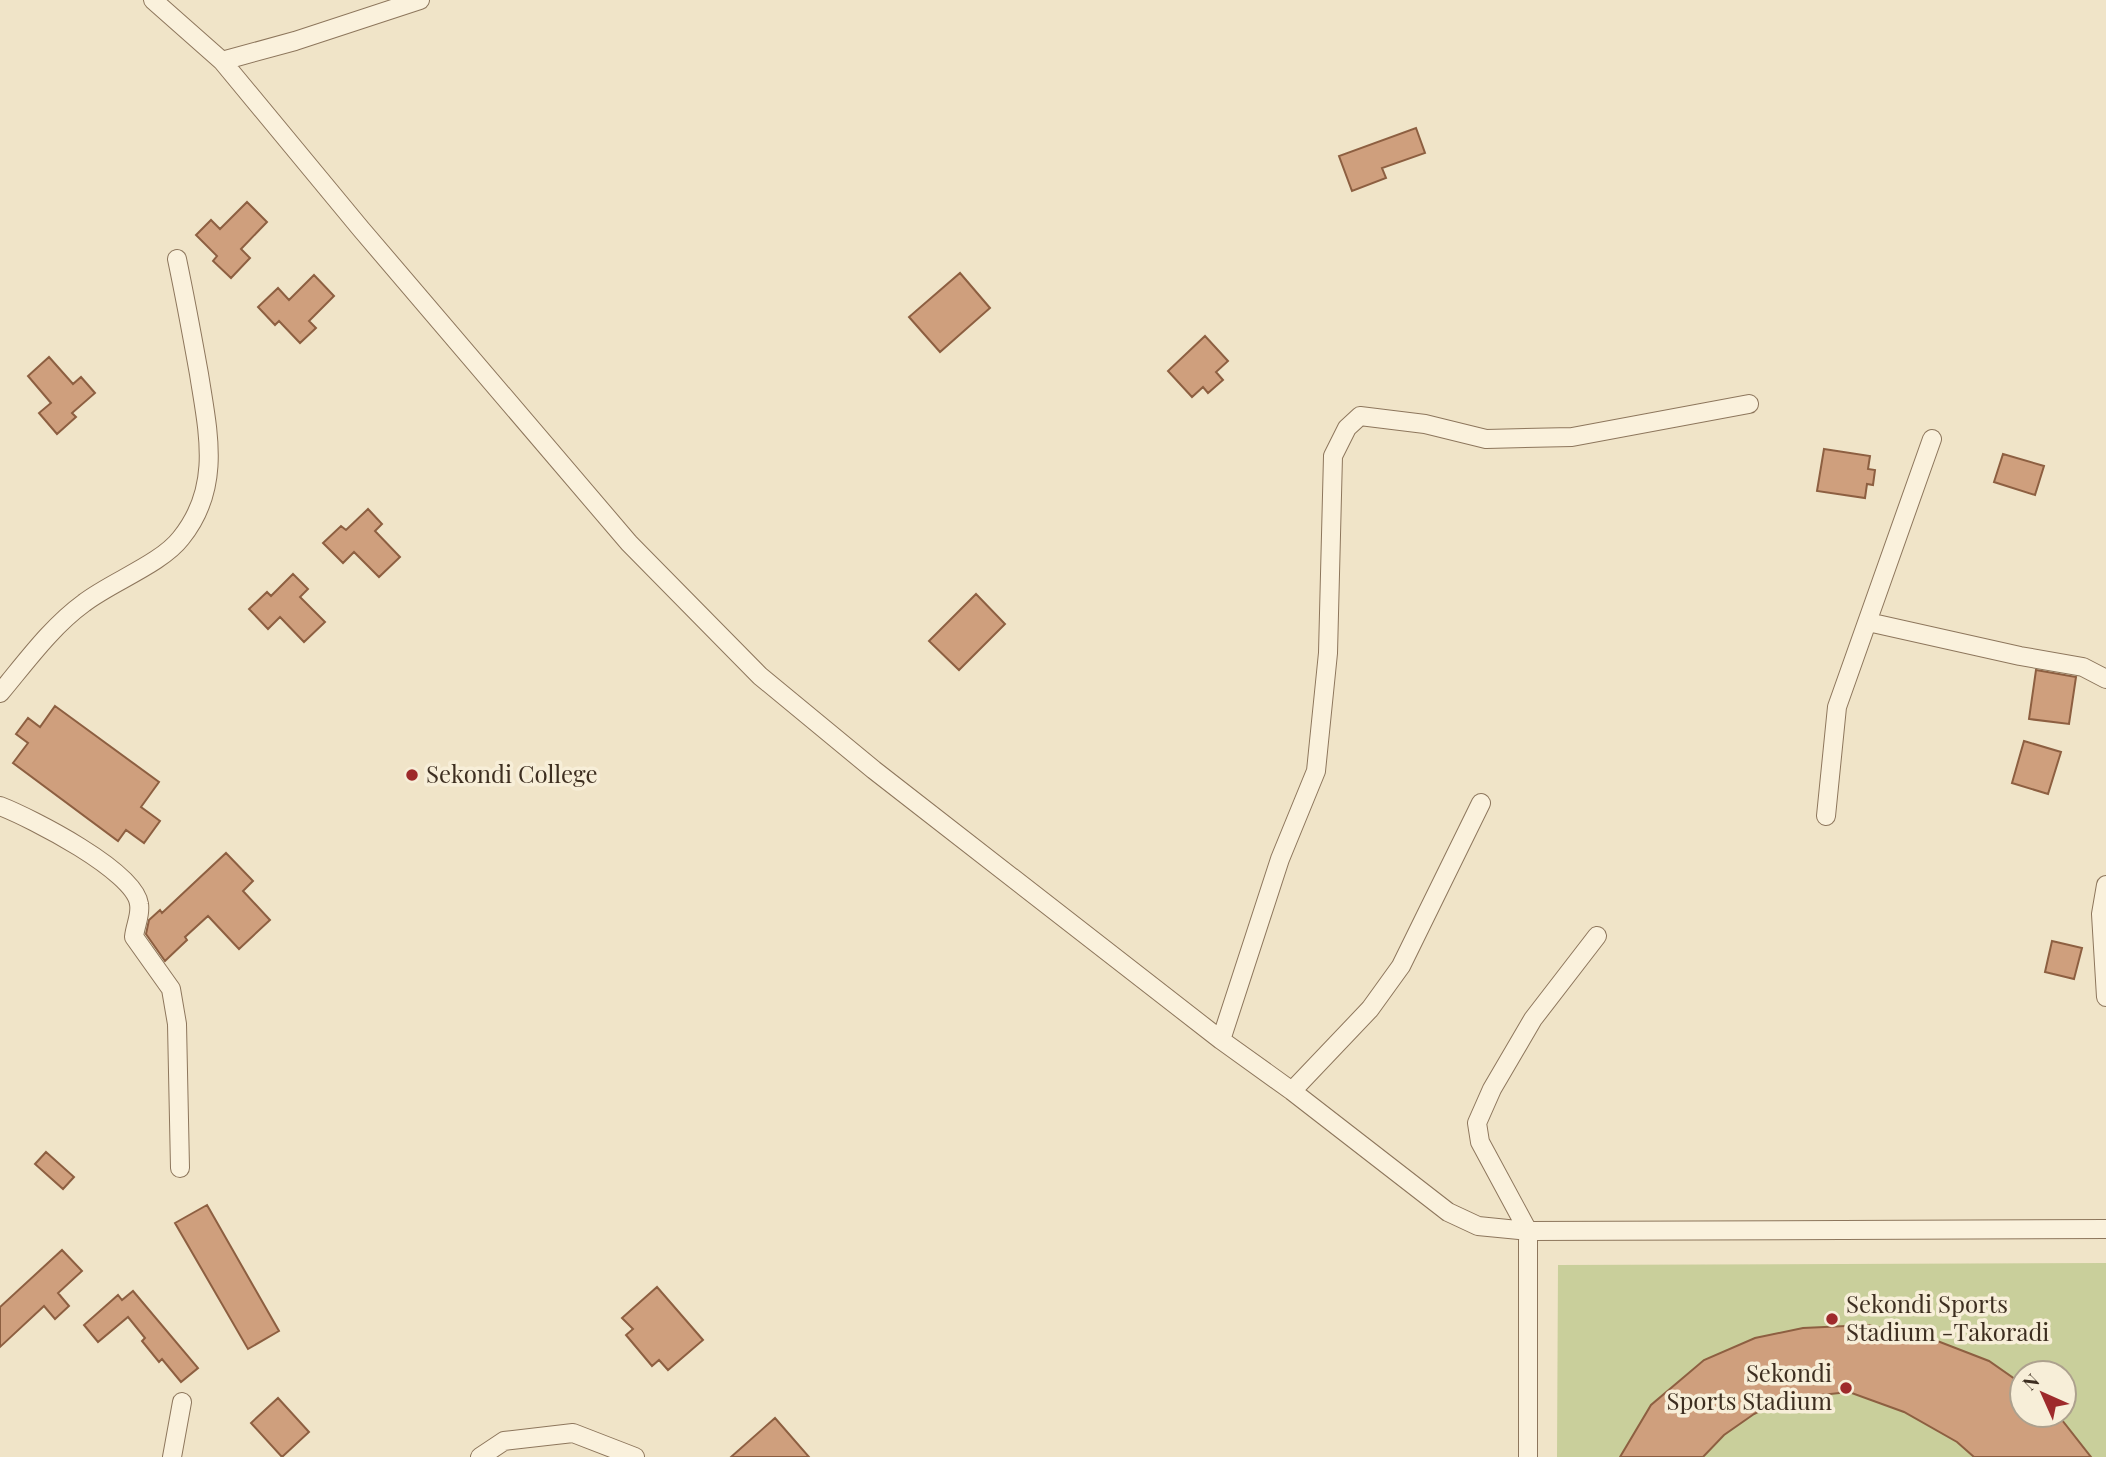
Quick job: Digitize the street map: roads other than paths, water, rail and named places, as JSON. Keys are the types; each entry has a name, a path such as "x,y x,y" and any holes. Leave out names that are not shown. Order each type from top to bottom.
{"street":[{"path":"153,0 222,61 360,229 629,543 760,676 874,770 1221,1040 1292,1091 1448,1212 1478,1226 1528,1231 2106,1229"},
{"path":"222,61 295,41 420,0"},
{"path":"0,693 80,605 166,552 180,539 193,520 205,493 211,450 194,341 177,259"},
{"path":"1221,1040 1280,859 1316,771 1328,653 1334,456 1347,428 1360,416 1425,424 1486,439 1572,437 1749,404"},
{"path":"1826,816 1837,707 1932,439"},
{"path":"1868,622 2020,656 2083,667 2106,679"},
{"path":"1292,1091 1370,1009 1401,967 1481,803"},
{"path":"0,806 71,842 132,888 139,904 134,937 171,989 177,1024 180,1168"},
{"path":"2106,885 2101,914 2106,997"},
{"path":"1528,1457 1528,1231 1480,1142 1477,1123 1492,1089 1533,1019 1597,936"},
{"path":"172,1457 182,1402"},
{"path":"480,1457 504,1441 573,1433 635,1457"}],"place":[{"name":"Sekondi College","path":"412,775"},
{"name":"Sekondi Sports Stadium -Takoradi","path":"1832,1319"},
{"name":"Sekondi Sports Stadium","path":"1846,1388"}]}
